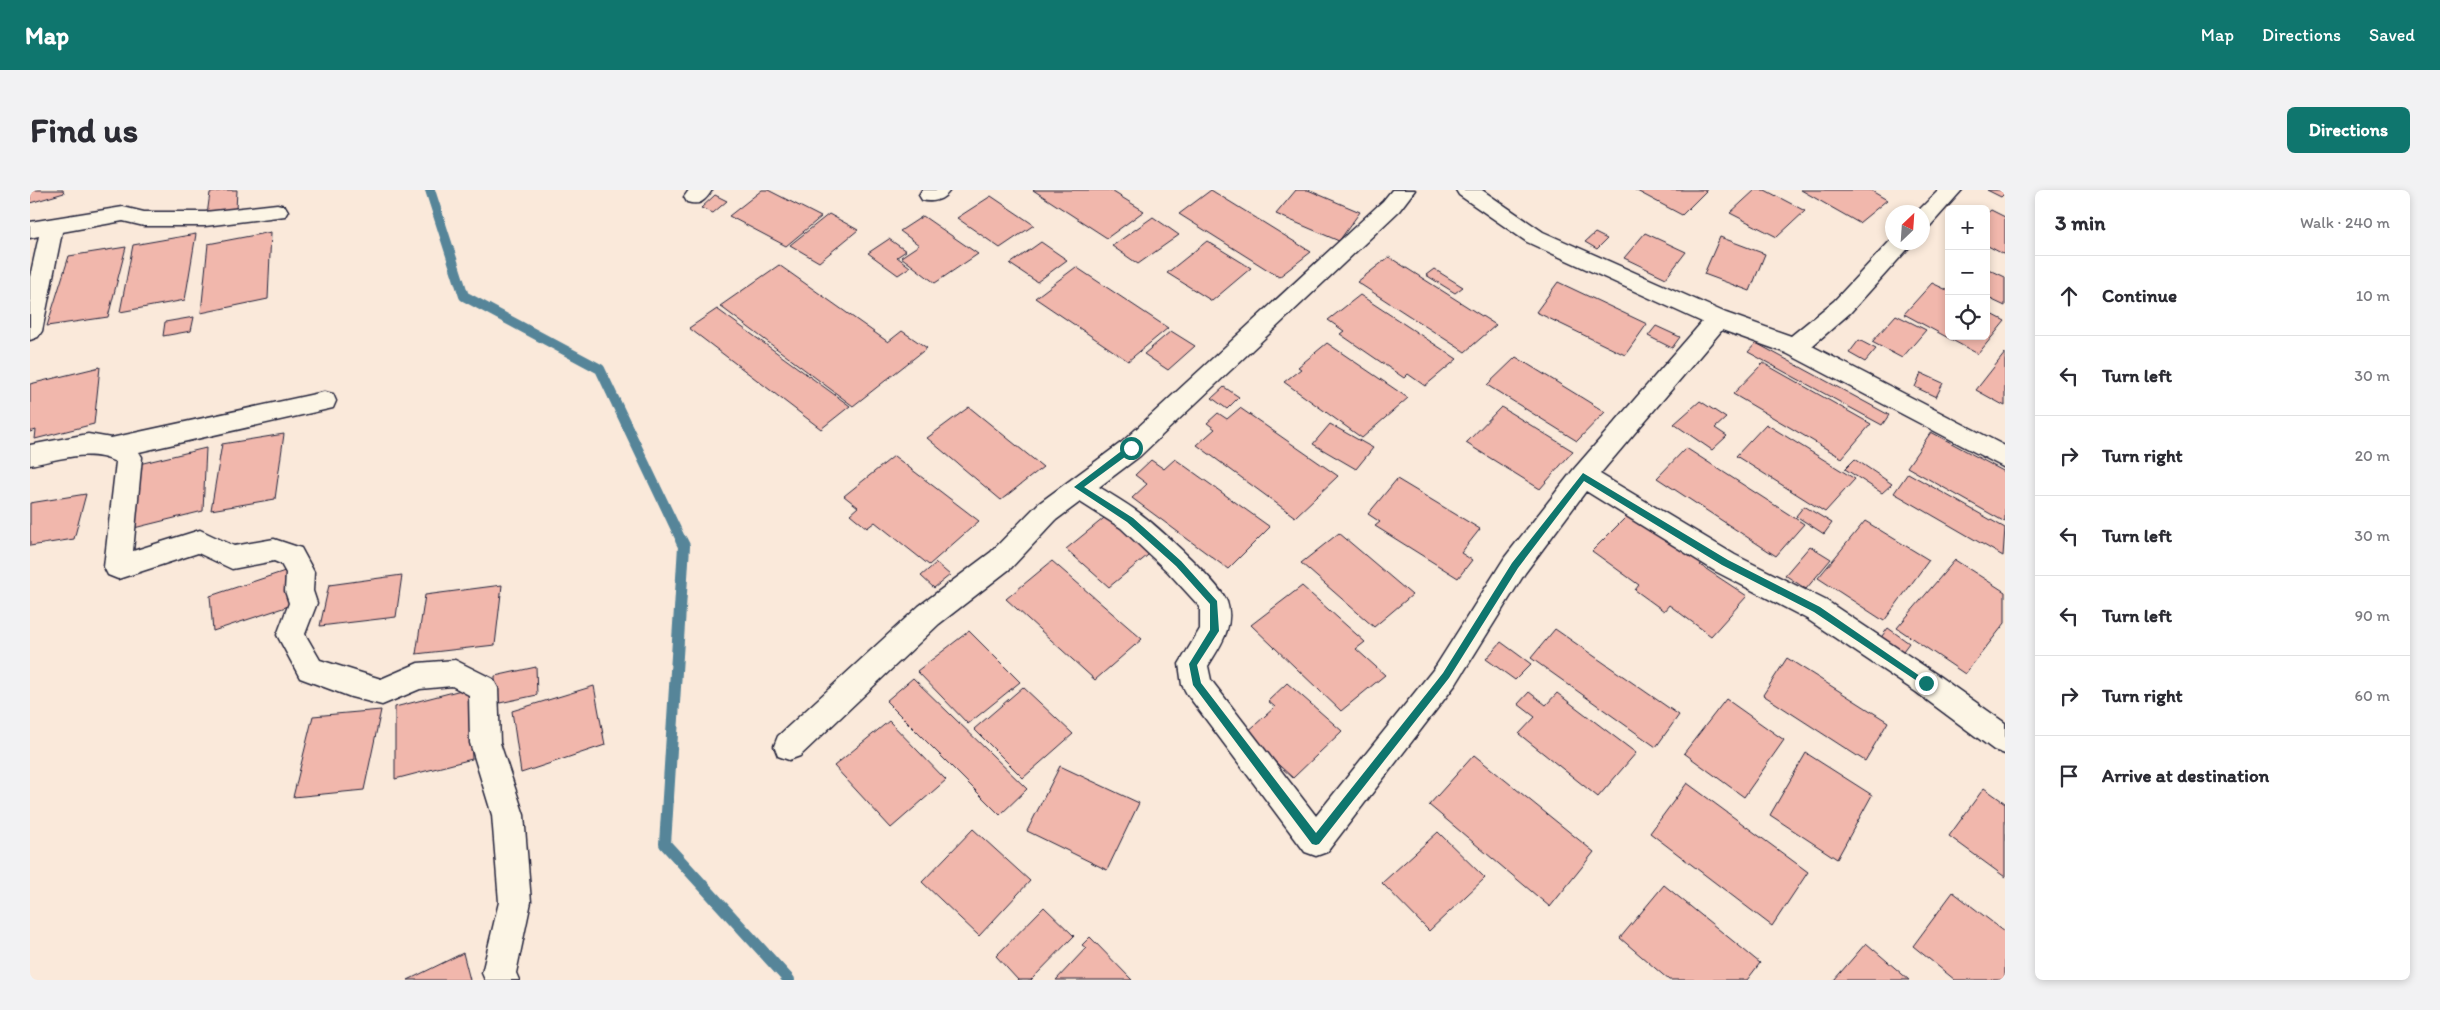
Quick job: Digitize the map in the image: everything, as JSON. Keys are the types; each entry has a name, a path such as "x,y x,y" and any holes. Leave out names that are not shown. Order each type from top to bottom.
{"street":[{"path":"788,746 929,615 1001,560 1047,512 1131,448 1391,206 1404,190"},
{"path":"1467,190 1535,237 1718,320 1794,347 2005,458"},
{"path":"1930,213 1951,190"},
{"path":"30,331 41,228 123,214 144,219 204,219 277,211"},
{"path":"1794,347 1842,307 1895,250"},
{"path":"1078,487 1130,520 1178,564 1214,603 1214,631 1193,664 1197,685 1316,840 1446,675 1515,565 1583,476 1718,320"},
{"path":"111,448 324,400"},
{"path":"30,455 88,444 111,448 129,457 118,567 200,541 232,558 274,550 291,556 300,572 299,591 303,603 291,635 310,669 351,684 382,692 418,676 455,673 483,688 485,743 508,815 515,902 499,973 502,980"},
{"path":"1583,476 1725,562 1817,610 1926,683 2005,740"}],"building":[{"path":"30,190 63,190 64,193 30,203"},
{"path":"237,190 236,210 207,215 210,193"},
{"path":"762,190 768,190 821,217 786,246 729,216"},
{"path":"1033,190 1110,190 1144,211 1107,238"},
{"path":"1211,190 1311,252 1279,277 1179,214"},
{"path":"1296,190 1308,190 1360,212 1339,241 1276,214"},
{"path":"1635,190 1707,190 1682,215"},
{"path":"1755,190 1765,190 1805,211 1777,237 1730,213"},
{"path":"1801,190 1870,190 1887,200 1859,223"},
{"path":"1987,190 2005,190 2005,193 2001,197"},
{"path":"715,195 727,201 713,213 701,208"},
{"path":"991,196 1034,225 1000,248 957,218"},
{"path":"1990,211 2005,217 2005,255 1990,247"},
{"path":"829,214 858,230 819,262 790,245"},
{"path":"923,216 978,254 935,283 901,257 919,245 900,231"},
{"path":"1153,217 1179,235 1138,264 1112,246"},
{"path":"271,232 268,299 201,313 208,244"},
{"path":"1595,233 1607,239 1597,249 1585,242"},
{"path":"1645,233 1686,252 1666,278 1624,258"},
{"path":"196,234 185,300 120,312 133,245"},
{"path":"1720,237 1765,254 1750,291 1704,274"},
{"path":"889,239 906,251 897,257 910,267 898,275 868,253"},
{"path":"1207,241 1251,268 1212,301 1167,273"},
{"path":"1041,242 1067,260 1037,282 1010,264"},
{"path":"126,247 108,317 47,326 69,256"},
{"path":"1389,257 1496,325 1465,352 1357,282"},
{"path":"779,265 888,342 902,331 927,348 853,406 720,306"},
{"path":"1076,267 1168,328 1128,361 1035,298"},
{"path":"1434,269 1463,287 1455,293 1426,275"},
{"path":"1990,270 2005,277 2005,306 1990,299"},
{"path":"1558,282 1647,324 1625,355 1536,312"},
{"path":"1932,283 1945,289 1945,336 1904,314"},
{"path":"1360,295 1457,359 1425,386 1408,374 1404,378 1340,334 1344,331 1328,320"},
{"path":"717,309 850,406 821,429 689,328"},
{"path":"1990,313 2005,321 1990,339"},
{"path":"1896,315 1926,330 1902,358 1872,342"},
{"path":"194,317 191,331 163,336 165,322"},
{"path":"1656,326 1680,337 1672,348 1648,336"},
{"path":"1171,331 1195,346 1168,370 1144,354"},
{"path":"1859,340 1876,349 1865,362 1849,353"},
{"path":"1952,340 1989,340 1978,354"},
{"path":"1327,343 1408,398 1362,438 1284,382 1301,369 1298,367"},
{"path":"1756,343 1889,415 1882,425 1748,352"},
{"path":"2005,353 2005,406 1976,390"},
{"path":"1516,357 1605,412 1577,441 1487,385"},
{"path":"1763,363 1871,424 1842,458 1733,394"},
{"path":"100,367 94,424 35,439 36,430 30,432 30,384"},
{"path":"1921,373 1943,383 1936,397 1915,387"},
{"path":"1224,387 1239,397 1227,409 1212,398"},
{"path":"1700,401 1726,418 1715,428 1727,436 1712,450 1674,424"},
{"path":"969,407 1043,467 1001,500 927,438"},
{"path":"1501,407 1573,451 1540,489 1466,443"},
{"path":"1240,408 1338,476 1295,517 1197,445 1215,429 1207,423 1218,413 1227,419"},
{"path":"1330,424 1373,448 1356,469 1313,444"},
{"path":"1766,424 1855,479 1825,512 1736,456"},
{"path":"1931,432 2005,472 2005,522 1907,467"},
{"path":"284,434 275,499 211,510 222,444"},
{"path":"206,448 203,511 134,528 139,464"},
{"path":"1686,448 1804,524 1776,556 1657,478"},
{"path":"894,456 979,521 929,565 875,522 867,528 850,514 858,507 844,496"},
{"path":"1175,459 1270,527 1228,569 1132,498 1147,484 1135,475 1151,460 1164,469"},
{"path":"1855,459 1892,484 1882,493 1845,469"},
{"path":"1908,473 2005,528 2003,556 1894,493"},
{"path":"1397,479 1480,529 1461,553 1472,560 1458,578 1375,526 1380,522 1368,514"},
{"path":"86,494 74,539 30,546 30,503"},
{"path":"1804,506 1832,523 1824,534 1796,516"},
{"path":"1109,514 1153,551 1109,587 1066,549"},
{"path":"1628,515 1672,545 1675,542 1704,562 1700,565 1747,596 1711,636 1669,605 1664,611 1635,590 1639,585 1592,551"},
{"path":"1865,521 1929,560 1884,621 1818,578"},
{"path":"1339,533 1412,595 1374,627 1301,563"},
{"path":"1810,546 1831,559 1806,589 1785,575"},
{"path":"1955,560 2005,592 2005,623 1965,674 1897,628"},
{"path":"1052,561 1142,639 1095,680 1006,599"},
{"path":"936,563 950,575 934,588 921,576"},
{"path":"291,569 295,604 213,631 210,596"},
{"path":"402,575 396,617 320,626 329,585"},
{"path":"502,585 495,645 416,654 425,595"},
{"path":"1302,586 1365,642 1356,649 1385,675 1341,711 1251,625"},
{"path":"1888,628 1909,643 1897,659 1876,644"},
{"path":"1555,629 1679,715 1656,747 1531,658"},
{"path":"969,631 1020,682 968,724 917,671"},
{"path":"1501,642 1531,664 1515,680 1486,659"},
{"path":"1787,658 1888,722 1865,761 1763,695"},
{"path":"536,667 537,695 495,704 495,676"},
{"path":"913,678 1027,789 1000,815 886,701"},
{"path":"1287,683 1342,731 1293,778 1245,734 1275,707 1268,701"},
{"path":"594,686 605,745 521,773 512,711"},
{"path":"1023,687 1073,734 1023,778 974,729"},
{"path":"469,688 472,759 395,779 395,707"},
{"path":"1529,692 1546,705 1557,693 1636,753 1598,797 1519,734 1535,717 1518,704"},
{"path":"1726,699 1784,740 1744,797 1684,753"},
{"path":"381,710 364,790 293,797 313,716"},
{"path":"889,721 946,780 891,828 834,766"},
{"path":"1806,753 1872,795 1837,859 1770,815"},
{"path":"1474,755 1594,852 1550,907 1429,805"},
{"path":"1060,766 1139,803 1107,870 1027,831"},
{"path":"1687,783 1808,872 1772,926 1650,833"},
{"path":"1984,788 2005,803 2005,877 1949,836"},
{"path":"973,829 1030,881 979,936 922,882"},
{"path":"1438,832 1485,878 1429,931 1382,883"},
{"path":"1664,885 1760,963 1747,980 1669,980 1620,938"},
{"path":"1953,892 2005,932 2005,980 1955,980 1913,946"},
{"path":"1044,907 1074,936 1031,980 1018,980 996,956"},
{"path":"1090,937 1132,980 1056,980 1086,948 1082,945"},
{"path":"1866,943 1909,980 1834,980"},
{"path":"463,953 470,980 408,980"}],"waterway":[{"path":"430,190 464,296 600,369 682,542"},
{"path":"682,542 684,546 665,844 789,980"}],"route":[{"path":"1131,448 1078,487 1130,520 1178,564 1214,603 1214,631 1193,664 1197,685 1316,840 1446,675 1515,565 1583,476 1725,562 1817,610 1926,683"}]}
